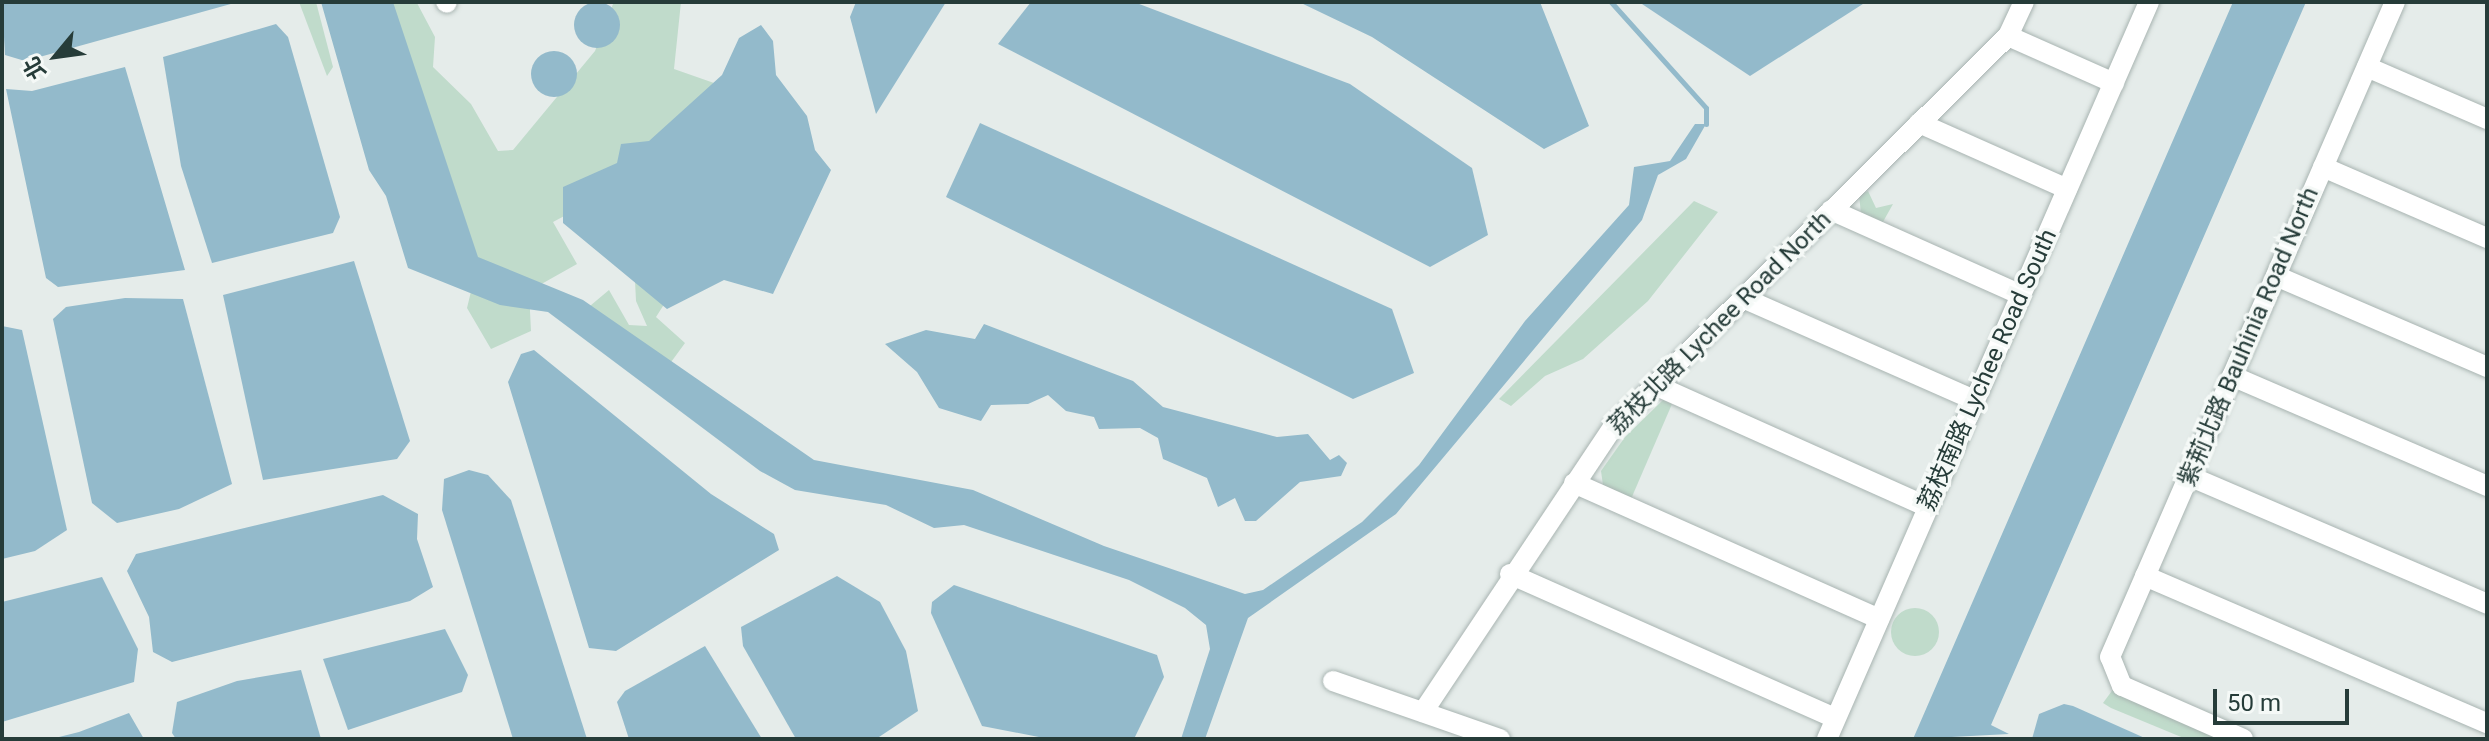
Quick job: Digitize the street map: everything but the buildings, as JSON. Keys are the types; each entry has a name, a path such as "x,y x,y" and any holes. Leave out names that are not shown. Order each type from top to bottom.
{"street":[{"name":"荔枝北路 Lychee Road North","path":"1423,712 1510,574 1574,483 1655,385 2008,36 2024,2"},
{"name":"荔枝南路 Lychee Road South","path":"1827,739 2149,2"},
{"name":"紫荊北路 Bauhinia Road North","path":"2243,739 2122,686 2111,673 2110,657 2395,2"},
{"path":"2008,36 2114,83"},
{"path":"2367,67 2487,119"},
{"path":"1919,123 2067,189"},
{"path":"2323,167 2487,238"},
{"path":"1831,210 2021,295"},
{"path":"2276,276 2487,367"},
{"path":"1743,298 1974,400"},
{"path":"2232,376 2487,486"},
{"path":"1655,385 1928,507"},
{"path":"2189,476 2487,604"},
{"path":"1574,483 1879,619"},
{"path":"1510,574 1835,718"},
{"path":"2145,576 2487,723"},
{"path":"1333,681 1500,739"}],"green space":[{"path":"299,2 316,2 333,67 327,76"},
{"path":"362,2 417,3 435,37 433,67 471,104 498,151 513,150 595,51 613,4 580,2 681,2 674,69 734,90 602,196 553,222 577,264 529,291 531,331 491,349 467,308 474,279"},
{"path":"1868,191 1876,208 1893,204 1879,229 1862,223 1859,195"},
{"path":"1694,201 1718,212 1648,301 1583,359 1545,376 1511,406 1499,399"},
{"path":"634,261 670,295 656,317 685,343 666,369 578,316 609,290 629,325 647,326 636,301"},
{"path":"1663,400 1672,404 1631,499 1603,485 1601,471 1625,437"},
{"path":"1915,608 1932,615 1939,632 1932,649 1915,656 1898,649 1891,632 1898,615"},
{"path":"2114,688 2219,739 2186,739 2111,708 2103,703"}],"water":[{"path":"2,2 238,2 25,61 5,55"},
{"path":"321,2 393,2 478,257 583,300 814,460 973,490 1104,546 1245,594 1263,590 1362,522 1419,465 1525,321 1629,205 1634,167 1670,161 1695,124 1706,124 1686,159 1658,175 1642,220 1396,514 1248,618 1205,739 1181,739 1210,649 1206,625 1185,608 1129,580 964,525 934,528 886,505 795,490 760,471 548,312 500,305 408,268 386,196 369,170"},
{"path":"597,2 613,9 620,25 613,41 597,48 581,41 574,25 581,9"},
{"path":"856,2 946,2 876,114 850,17"},
{"path":"1031,2 1134,2 1350,84 1472,168 1488,235 1430,267 998,44"},
{"path":"1299,2 1540,2 1589,126 1544,149 1372,37"},
{"path":"1639,2 1866,2 1750,76"},
{"path":"2233,2 2306,2 1991,725 2009,734 1913,739"},
{"path":"276,24 288,37 340,217 333,233 212,263 181,166 163,57"},
{"path":"761,25 773,41 776,75 807,116 815,150 831,170 773,294 724,280 667,309 563,223 563,187 617,163 621,144 649,141 722,75 739,38"},
{"path":"554,51 570,58 577,74 570,90 554,97 538,90 531,74 538,58"},
{"path":"125,67 185,270 58,287 46,278 6,89 32,91"},
{"path":"980,123 1392,309 1414,373 1353,399 946,197"},
{"path":"354,261 410,441 397,459 263,480 223,295"},
{"path":"125,298 183,299 232,484 179,509 117,523 92,503 53,319 66,307"},
{"path":"984,324 1133,381 1163,407 1277,437 1308,434 1330,460 1339,455 1347,463 1341,476 1300,482 1256,521 1245,521 1235,498 1218,507 1207,478 1163,459 1158,438 1140,428 1099,429 1094,417 1066,411 1048,395 1028,404 991,405 981,421 939,408 917,372 885,344 926,330 975,339"},
{"path":"2,326 22,330 67,530 35,551 2,559"},
{"path":"534,350 711,494 774,534 779,550 616,651 589,648 508,382 521,354"},
{"path":"469,470 488,475 511,500 587,739 513,739 442,510 444,479"},
{"path":"383,495 418,514 417,539 433,587 410,601 172,662 153,652 149,617 127,571 136,554"},
{"path":"837,576 880,602 906,651 918,711 876,739 796,739 743,646 741,627"},
{"path":"102,577 138,649 134,682 2,722 2,602"},
{"path":"954,585 1157,655 1164,677 1134,739 1049,739 982,726 931,613 932,602"},
{"path":"445,629 468,675 462,692 348,730 323,659"},
{"path":"705,646 762,739 629,739 617,702 625,691"},
{"path":"301,670 321,739 176,739 172,733 177,702 237,681"},
{"path":"2064,704 2147,739 2032,739 2039,714"},
{"path":"129,713 144,739 51,739 79,732"}],"waterway":[{"path":"1611,2 1706,108 1706,124"}]}
